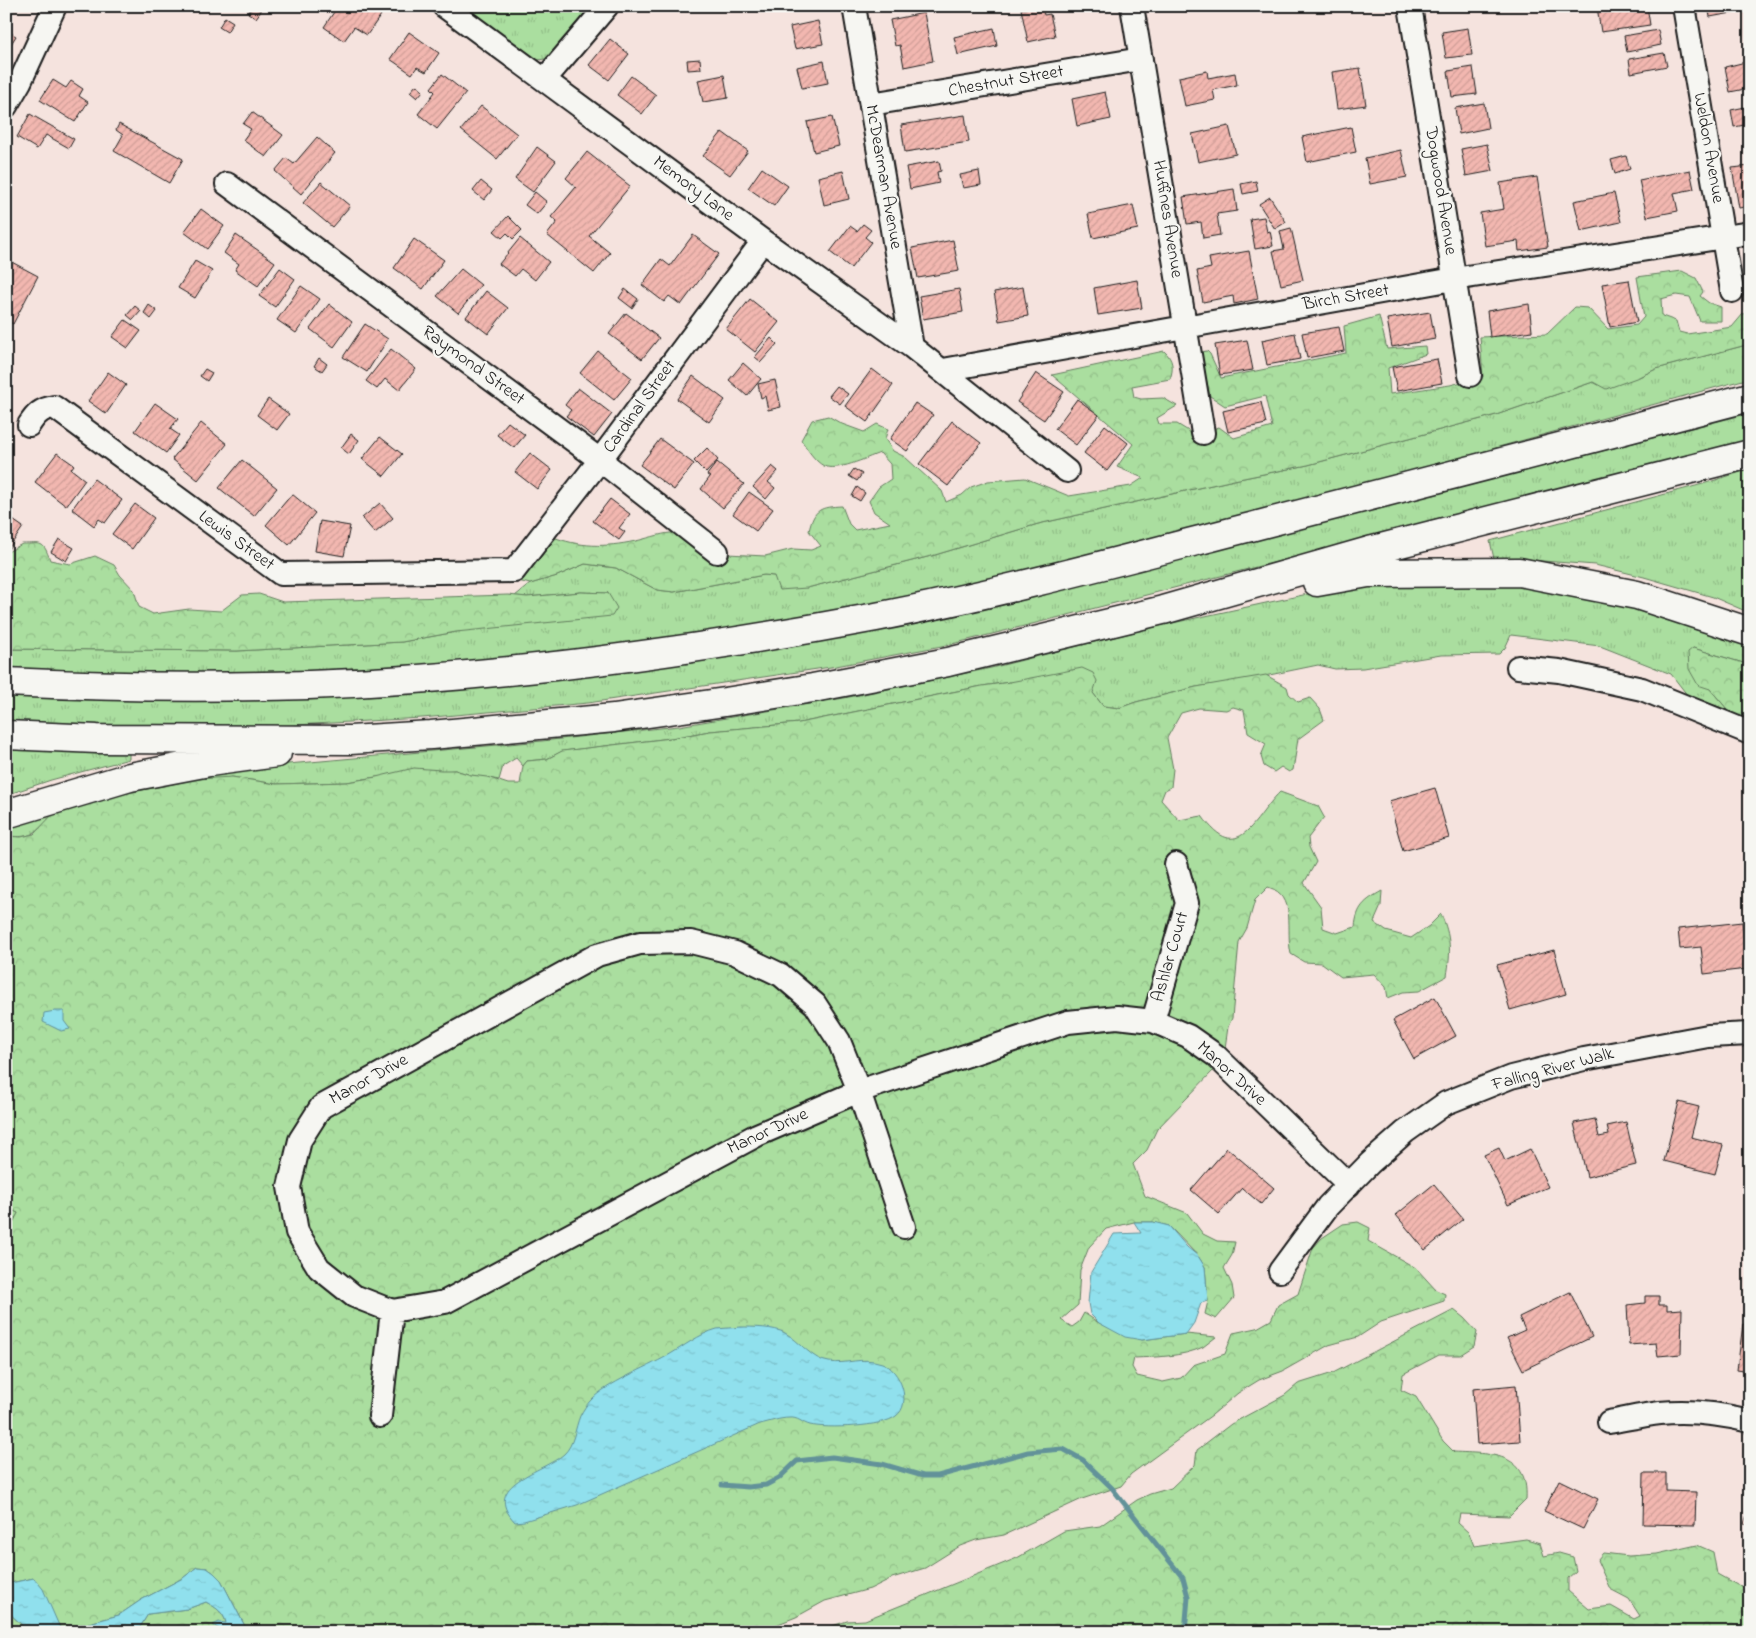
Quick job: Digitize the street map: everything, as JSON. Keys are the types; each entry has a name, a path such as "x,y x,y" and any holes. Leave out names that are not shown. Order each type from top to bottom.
{"highway":[{"path":"6,682 86,686 193,687 311,685 428,678 554,666 650,654 773,635 878,616 992,592 1590,440 1750,397"},
{"path":"6,735 98,738 350,740 431,735 605,719 735,701 948,662 1163,610 1373,550 1750,454"},
{"path":"1163,610 1368,573 1519,572 1637,595 1750,632"},
{"path":"6,814 130,777 210,762 274,754 350,740"}],"street":[{"path":"6,106 20,82 55,6"},
{"name":"Memory Lane","path":"444,6 762,241 943,370 1067,471"},
{"path":"545,79 607,6"},
{"name":"McDearman Avenue","path":"854,6 912,347"},
{"name":"Huffines Avenue","path":"1132,6 1203,432"},
{"name":"Dogwood Avenue","path":"1410,6 1470,375"},
{"name":"Weldon Avenue","path":"1684,6 1732,291"},
{"name":"Chestnut Street","path":"871,104 1141,59"},
{"name":"Raymond Street","path":"227,184 600,460 717,552"},
{"name":"Birch Street","path":"943,370 1454,279 1750,234"},
{"name":"Cardinal Street","path":"514,571 600,460 762,241"},
{"name":"Lewis Street","path":"29,424 36,414 45,408 54,407 281,574 514,571"},
{"path":"1518,668 1559,671 1642,689 1750,733"},
{"name":"Ashlar Court","path":"1153,1021 1187,903 1176,864"},
{"name":"Manor Drive","path":"859,1091 839,1041 815,1004 781,975 735,953 691,942 640,943 597,955 321,1107 300,1140 289,1186 297,1232 319,1268 354,1296 392,1311 445,1302 757,1135 859,1091 1068,1022 1117,1017 1153,1021 1188,1036 1215,1055 1349,1185"},
{"name":"Falling River Walk","path":"1280,1271 1328,1206 1370,1162 1405,1132 1446,1104 1511,1077 1584,1059 1708,1036 1750,1034"},
{"path":"859,1091 904,1227"},
{"path":"380,1416 392,1311"},
{"path":"1609,1422 1660,1413 1697,1413 1728,1416 1750,1421"}],"green space":[{"path":"458,6 590,6 554,53 545,59 538,60"},
{"path":"1682,271 1696,278 1703,292 1700,296 1709,303 1721,307 1721,321 1700,321 1690,297 1676,295 1661,299 1662,316 1676,321 1679,332 1687,334 1732,327 1743,314 1750,313 1750,344 1656,369 1606,389 1593,382 1496,415 1308,465 1038,524 935,555 807,588 779,590 774,576 764,575 674,592 657,590 616,568 585,564 557,576 530,584 518,581 556,538 577,544 608,545 674,533 686,539 694,550 709,553 765,556 793,549 811,550 821,546 809,531 816,514 828,507 842,506 849,524 855,530 890,523 874,512 869,501 879,487 891,479 890,464 880,453 844,466 830,467 820,464 801,440 812,420 828,416 842,424 864,432 877,424 888,429 885,439 893,451 905,457 942,491 946,502 962,495 971,487 988,481 1025,478 1069,496 1131,486 1143,478 1117,467 1133,444 1052,375 1164,351 1172,364 1170,379 1132,386 1134,397 1141,399 1163,398 1177,406 1157,418 1159,424 1177,424 1195,435 1219,427 1234,438 1272,427 1265,396 1225,406 1210,396 1200,352 1207,351 1210,354 1221,378 1346,353 1344,326 1379,316 1387,349 1425,346 1426,354 1388,368 1390,394 1450,385 1483,377 1480,337 1547,334 1575,307 1588,308 1608,329 1637,325 1644,317 1637,277"},
{"path":"1750,344 1750,378 1389,479 974,585 776,624 527,657 354,671 250,675 6,671 6,649 237,651 402,642 456,632 608,593 581,592 527,597 515,596 530,584 557,576 585,564 616,568 657,590 674,592 764,575 774,576 807,588 935,555 1038,524 1308,465 1496,415 1593,382 1639,377 1656,369"},
{"path":"1750,413 1750,441 952,644 831,667 588,703 422,718 277,726 115,725 6,721 6,694 470,688 651,668 811,643 950,615 1139,570"},
{"path":"1750,469 1750,613 1713,597 1595,565 1517,559 1495,563 1490,541 1703,484"},
{"path":"22,544 41,544 50,560 70,564 95,556 114,565 120,575 134,590 139,607 153,614 189,609 221,611 242,595 259,594 283,602 508,595 527,597 581,592 608,593 617,608 612,616 456,632 402,642 237,651 6,649 6,553"},
{"path":"1504,583 1629,603 1750,640 1750,665 1693,648 1710,689 1728,710 1688,696 1671,674 1600,646 1511,635 1505,648 1499,654 1441,655 1363,668 1335,669 1318,665 1245,680 1196,687 1119,708 1103,706 1093,693 1010,682 799,723 710,731 671,738 563,751 547,759 527,761 523,766 516,758 503,766 499,780 455,770 376,777 347,782 276,784 232,777 42,826 34,833 26,836 6,836 6,822 90,794 266,766 542,741 679,726 844,698 991,668 1154,627 1317,592 1385,584"},
{"path":"1693,648 1750,665 1750,724 1728,710 1710,689 1698,685 1689,669 1688,652"},
{"path":"1082,668 1093,673 1097,681 1093,693 1103,706 1119,708 1196,687 1266,675 1287,687 1289,694 1298,702 1310,698 1320,709 1324,720 1298,739 1293,770 1289,772 1281,767 1274,772 1264,766 1261,756 1266,744 1248,733 1244,710 1233,707 1226,710 1199,708 1181,713 1167,738 1173,769 1171,787 1165,790 1161,800 1179,820 1202,816 1215,831 1226,837 1236,838 1245,833 1280,792 1318,806 1324,817 1308,838 1309,847 1316,862 1304,883 1321,907 1323,928 1337,933 1355,927 1362,905 1382,891 1381,906 1374,922 1386,931 1411,938 1429,926 1441,914 1447,930 1449,959 1447,976 1419,991 1403,992 1388,998 1386,987 1374,974 1341,977 1322,963 1304,962 1291,954 1287,906 1277,891 1268,887 1255,900 1247,928 1239,942 1232,1018 1228,1027 1224,1055 1213,1071 1157,1129 1147,1150 1133,1164 1145,1196 1187,1213 1203,1234 1217,1241 1235,1242 1232,1255 1224,1268 1232,1285 1234,1298 1216,1319 1205,1314 1208,1301 1205,1267 1198,1256 1169,1226 1153,1222 1134,1222 1106,1229 1089,1247 1080,1270 1078,1305 1061,1320 1072,1327 1079,1322 1084,1313 1099,1323 1142,1340 1186,1334 1216,1337 1203,1347 1186,1353 1134,1358 1132,1367 1137,1376 1163,1382 1181,1378 1193,1365 1225,1354 1233,1333 1257,1328 1271,1320 1278,1305 1298,1294 1313,1248 1322,1238 1343,1224 1358,1222 1370,1228 1368,1241 1416,1268 1436,1290 1445,1294 1444,1301 1381,1322 1358,1337 1329,1345 1283,1371 1259,1380 1238,1393 1212,1415 1131,1474 1121,1486 1082,1499 1004,1535 976,1540 960,1546 925,1568 892,1578 870,1589 825,1601 796,1617 758,1632 248,1632 221,1580 207,1568 197,1567 183,1578 141,1600 119,1615 78,1626 60,1628 34,1578 6,1584 6,1236 18,1213 6,1208 6,836 21,837 34,834 55,812 113,796 197,779 232,777 276,784 347,782 414,768 455,770 508,784 520,784 523,766 527,761 547,759 562,751 671,738 710,731 799,723"},
{"path":"6,747 129,753 129,759 51,780 6,795"},
{"path":"6,1208 18,1213 6,1236"},
{"path":"1454,1310 1477,1332 1474,1346 1460,1355 1439,1355 1403,1374 1401,1390 1416,1397 1443,1441 1454,1452 1480,1453 1504,1458 1514,1464 1521,1472 1525,1483 1526,1499 1509,1516 1460,1514 1458,1523 1469,1533 1474,1546 1526,1539 1540,1543 1544,1556 1559,1553 1573,1557 1576,1571 1568,1578 1568,1591 1589,1609 1611,1606 1634,1619 1640,1616 1629,1599 1610,1589 1597,1560 1603,1553 1629,1556 1657,1554 1697,1545 1713,1552 1717,1574 1737,1585 1750,1588 1750,1628 1740,1627 1729,1632 815,1632 847,1621 865,1620 1017,1558 1064,1531 1100,1526 1137,1500 1171,1488 1195,1465 1197,1450 1231,1424 1285,1395 1298,1384 1333,1373"},
{"path":"206,1602 221,1613 226,1623 219,1629 228,1632 137,1632 148,1614 187,1609"},
{"path":"6,1610 22,1625 25,1632 6,1632"}],"water":[{"path":"64,1011 64,1021 70,1029 61,1031 43,1022 44,1013"},
{"path":"1134,1222 1153,1222 1169,1226 1187,1247 1198,1256 1205,1267 1208,1301 1201,1303 1194,1323 1186,1334 1142,1340 1125,1337 1099,1323 1090,1314 1088,1303 1091,1272 1114,1234 1141,1233"},
{"path":"740,1327 781,1331 823,1361 836,1363 867,1360 882,1363 894,1372 899,1379 904,1396 904,1404 901,1411 889,1420 868,1425 818,1426 792,1418 760,1424 577,1505 515,1522 506,1509 505,1498 509,1489 518,1480 555,1461 564,1454 572,1441 582,1412 598,1394 704,1334 717,1329"},
{"path":"197,1567 207,1568 221,1580 248,1632 225,1631 217,1628 213,1625 219,1622 226,1623 225,1619 216,1608 206,1602 187,1609 148,1614 137,1632 25,1632 22,1625 6,1610 6,1584 34,1578 43,1589 60,1628 78,1626 119,1615 141,1600 183,1578"}],"building":[{"path":"253,6 261,11 256,18 248,13"},
{"path":"338,6 371,6 381,15 367,35 354,27 344,41 324,27"},
{"path":"734,6 754,6 754,8 734,10"},
{"path":"777,6 813,6 778,12"},
{"path":"1042,6 1044,15 1050,14 1055,36 1028,42 1021,9"},
{"path":"1228,6 1252,6 1228,11"},
{"path":"1647,6 1650,25 1601,32 1597,7"},
{"path":"1708,6 1742,6 1743,11 1710,17"},
{"path":"924,13 933,61 904,67 900,45 895,46 890,20"},
{"path":"225,17 233,22 227,32 219,27"},
{"path":"818,21 823,44 795,49 790,27"},
{"path":"994,28 997,46 958,55 954,37"},
{"path":"1468,28 1472,55 1446,58 1442,32"},
{"path":"6,30 16,36 6,52"},
{"path":"1658,30 1661,45 1627,52 1624,36"},
{"path":"409,32 439,53 426,72 417,67 412,74 390,59"},
{"path":"610,39 629,54 609,80 589,65"},
{"path":"1664,53 1667,66 1631,73 1629,59"},
{"path":"700,59 701,69 688,70 687,60"},
{"path":"824,61 828,83 802,88 797,67"},
{"path":"1750,61 1750,88 1730,92 1725,67"},
{"path":"1473,67 1477,94 1452,97 1448,71"},
{"path":"1360,68 1366,105 1337,109 1332,72"},
{"path":"1207,71 1208,78 1235,73 1237,85 1213,90 1215,100 1185,106 1179,77"},
{"path":"442,74 466,93 437,129 418,114 435,92 431,88"},
{"path":"724,75 728,98 703,102 698,80"},
{"path":"631,76 656,95 642,114 617,95"},
{"path":"53,80 66,88 71,81 83,89 79,96 88,102 75,122 40,100"},
{"path":"416,85 423,91 417,98 410,92"},
{"path":"1105,92 1111,119 1077,126 1072,99"},
{"path":"1484,103 1488,128 1459,134 1455,108"},
{"path":"481,106 517,134 497,159 461,130"},
{"path":"1750,106 1750,124 1734,127 1731,110"},
{"path":"252,112 283,135 266,157 243,140 251,129 243,124"},
{"path":"30,114 74,139 69,148 46,135 37,149 17,137"},
{"path":"965,115 969,142 905,152 901,125"},
{"path":"832,117 839,146 814,152 807,122"},
{"path":"119,124 183,159 169,183 114,151 123,135 116,130"},
{"path":"1229,126 1236,154 1198,162 1192,134"},
{"path":"1351,127 1356,152 1307,162 1302,137"},
{"path":"722,132 748,151 730,175 703,156"},
{"path":"317,137 335,153 301,194 275,171 286,158 294,164"},
{"path":"1487,144 1493,171 1466,176 1461,149"},
{"path":"537,147 556,161 533,192 515,179"},
{"path":"1401,150 1407,177 1370,184 1365,158"},
{"path":"587,152 630,186 589,236 610,253 594,273 547,235 557,222 551,217 576,187 566,178"},
{"path":"1626,156 1630,169 1615,174 1611,160"},
{"path":"939,161 941,171 937,172 939,183 910,189 906,167"},
{"path":"1750,166 1750,206 1739,208 1732,168"},
{"path":"762,168 788,186 774,206 748,188"},
{"path":"1690,170 1694,189 1674,193 1678,211 1647,217 1639,180"},
{"path":"843,171 849,199 824,205 818,177"},
{"path":"979,171 981,185 963,188 960,175"},
{"path":"1537,177 1548,247 1519,251 1518,241 1485,246 1480,213 1504,209 1500,183"},
{"path":"481,181 492,190 484,200 473,191"},
{"path":"1256,181 1258,191 1243,194 1241,184"},
{"path":"321,182 350,206 332,227 303,203"},
{"path":"1234,189 1237,211 1217,214 1220,235 1203,238 1201,222 1187,224 1183,197"},
{"path":"535,192 547,202 537,214 525,205"},
{"path":"1614,193 1621,222 1581,231 1574,201"},
{"path":"1270,197 1286,222 1275,229 1259,204"},
{"path":"1133,205 1138,229 1093,238 1088,214"},
{"path":"201,209 224,226 207,249 184,232"},
{"path":"508,216 522,230 513,239 507,233 502,238 494,231"},
{"path":"1264,217 1267,232 1270,231 1273,246 1255,249 1250,219"},
{"path":"863,224 871,230 865,237 871,242 851,268 830,252 850,226 857,231"},
{"path":"1291,228 1303,280 1281,285 1273,251 1284,249 1280,231"},
{"path":"236,235 275,262 258,286 235,270 239,264 224,253"},
{"path":"693,235 719,254 681,305 669,296 664,302 642,285 661,259 670,266"},
{"path":"520,238 549,262 535,280 521,269 515,276 499,264"},
{"path":"414,239 444,260 423,289 394,268"},
{"path":"953,240 959,271 918,278 912,248"},
{"path":"1249,251 1258,299 1234,304 1233,296 1203,302 1197,271 1211,268 1209,258"},
{"path":"6,259 38,276 13,324 6,320"},
{"path":"195,261 212,271 195,298 178,288"},
{"path":"280,268 295,279 275,307 259,296"},
{"path":"461,269 481,285 458,313 437,296"},
{"path":"1137,280 1142,308 1098,315 1094,288"},
{"path":"1629,280 1637,322 1610,327 1602,284"},
{"path":"301,286 320,299 296,333 277,320"},
{"path":"1023,287 1028,316 999,321 994,292"},
{"path":"625,289 638,299 632,308 619,298"},
{"path":"959,289 963,312 923,319 919,296"},
{"path":"486,291 508,308 488,334 466,317"},
{"path":"750,299 779,322 755,352 726,329"},
{"path":"329,304 352,322 334,347 310,329"},
{"path":"1529,304 1532,331 1490,337 1487,311"},
{"path":"149,305 157,311 151,319 144,313"},
{"path":"135,306 141,311 133,320 127,315"},
{"path":"1430,312 1435,339 1392,347 1387,319"},
{"path":"626,313 659,338 642,359 609,334"},
{"path":"125,320 141,331 128,348 112,337"},
{"path":"365,324 388,339 367,372 343,357"},
{"path":"1339,327 1344,351 1307,358 1302,333"},
{"path":"1295,333 1300,359 1267,365 1262,340"},
{"path":"771,338 777,344 761,362 755,357"},
{"path":"1247,340 1253,370 1220,375 1215,345"},
{"path":"391,349 416,369 399,390 385,379 377,389 366,381"},
{"path":"598,351 632,378 614,400 580,373"},
{"path":"319,358 327,364 322,371 314,366"},
{"path":"1437,359 1442,383 1397,391 1392,367"},
{"path":"743,363 761,379 747,396 729,380"},
{"path":"205,369 212,373 207,381 200,376"},
{"path":"872,369 893,385 867,422 845,406"},
{"path":"108,372 126,385 106,414 88,401"},
{"path":"1036,373 1064,392 1044,420 1017,402"},
{"path":"693,376 725,400 709,422 677,399"},
{"path":"775,380 781,407 768,410 765,396 761,398 758,384"},
{"path":"837,386 848,394 840,404 829,396"},
{"path":"578,388 612,414 594,437 566,416 571,410 565,405"},
{"path":"268,399 289,414 277,430 257,415"},
{"path":"1077,399 1099,415 1076,445 1055,429"},
{"path":"1261,402 1266,424 1228,432 1223,411"},
{"path":"155,403 178,419 170,429 179,435 166,453 135,431"},
{"path":"915,403 933,415 907,451 890,439"},
{"path":"952,421 981,443 948,486 919,464"},
{"path":"508,422 525,435 514,448 497,435"},
{"path":"201,423 227,444 198,480 172,459"},
{"path":"1105,425 1128,443 1107,471 1084,453"},
{"path":"351,434 359,440 349,454 341,448"},
{"path":"380,437 402,454 384,476 362,459"},
{"path":"660,439 694,464 674,490 640,465"},
{"path":"707,448 718,460 706,473 694,461"},
{"path":"57,453 74,465 71,469 85,480 66,506 35,482"},
{"path":"530,453 552,470 537,489 515,472"},
{"path":"242,460 277,488 254,516 219,488"},
{"path":"717,462 744,484 723,508 701,489 710,477 707,475"},
{"path":"772,466 778,471 768,482 775,488 766,499 753,487"},
{"path":"854,469 862,474 857,481 849,476"},
{"path":"94,479 122,500 105,523 99,519 94,526 72,509"},
{"path":"857,487 865,493 860,501 852,496"},
{"path":"749,492 773,509 756,531 733,514"},
{"path":"292,494 315,513 289,545 266,525"},
{"path":"610,499 630,514 619,528 625,532 619,540 593,521"},
{"path":"380,503 393,518 375,533 362,518"},
{"path":"135,504 154,518 132,549 112,534"},
{"path":"10,518 23,527 7,551 6,524"},
{"path":"320,521 350,526 344,556 315,551"},
{"path":"59,539 74,548 66,561 51,552"},
{"path":"1435,788 1449,838 1403,851 1389,801"},
{"path":"1742,922 1747,969 1704,974 1701,947 1680,949 1678,929"},
{"path":"1554,950 1566,994 1510,1010 1497,965"},
{"path":"1435,997 1456,1036 1414,1059 1393,1020"},
{"path":"1679,1102 1699,1107 1691,1137 1723,1145 1715,1174 1664,1161"},
{"path":"1595,1119 1599,1137 1609,1135 1607,1126 1626,1122 1636,1165 1587,1177 1574,1123"},
{"path":"1227,1148 1274,1188 1261,1204 1242,1188 1219,1214 1191,1190"},
{"path":"1499,1148 1505,1161 1530,1149 1548,1187 1508,1205 1484,1155"},
{"path":"1434,1184 1463,1219 1425,1250 1396,1215"},
{"path":"1570,1292 1592,1337 1523,1370 1507,1338 1525,1330 1519,1317"},
{"path":"1645,1296 1659,1296 1659,1305 1667,1305 1667,1310 1682,1309 1681,1354 1658,1356 1656,1343 1629,1345 1627,1305 1645,1303"},
{"path":"1743,1324 1750,1325 1750,1372 1737,1370"},
{"path":"1516,1385 1520,1441 1477,1444 1473,1389"},
{"path":"1644,1473 1666,1473 1666,1491 1696,1492 1695,1525 1643,1524"},
{"path":"1559,1480 1598,1499 1583,1529 1544,1511"},
{"path":"1750,1504 1750,1526 1744,1524"}],"waterway":[{"path":"722,1485 748,1487 766,1485 779,1478 797,1461 832,1457 882,1464 923,1476 938,1476 1028,1452 1063,1449 1083,1460 1112,1488 1183,1578 1188,1597 1185,1632"}]}
